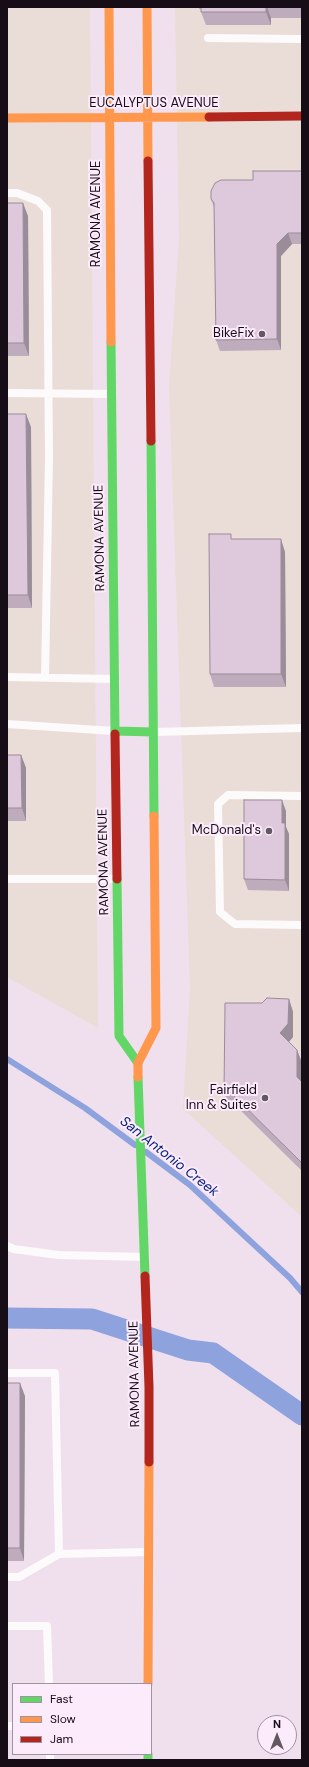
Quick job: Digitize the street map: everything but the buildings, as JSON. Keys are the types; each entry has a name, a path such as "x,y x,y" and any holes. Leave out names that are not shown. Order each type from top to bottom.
{"main road":[{"name":"RAMONA AVENUE","path":"109,7 111,394 119,1036 138,1063"},
{"name":"RAMONA AVENUE","path":"147,7 156,1028 138,1063 147,1309 148,1683"},
{"name":"EUCALYPTUS AVENUE","path":"7,118 302,116"},
{"path":"115,731 153,732"}],"lane":[{"path":"208,38 302,39"},
{"path":"7,193 17,193 38,201 47,210 48,393 45,678"},
{"path":"7,393 111,394"},
{"path":"7,677 115,679"},
{"path":"7,724 115,731"},
{"path":"153,732 302,728"},
{"path":"302,796 228,795 218,804 220,912 235,924 302,925"},
{"path":"7,879 117,879"},
{"path":"7,1246 14,1249 58,1255 146,1257"},
{"path":"7,1373 55,1373 59,1554"},
{"path":"7,1577 19,1577 59,1554 148,1552"},
{"path":"7,1626 47,1626 49,1683"}],"shaded area":[{"path":"7,7 90,7 98,1028 7,977"},
{"path":"175,7 302,7 302,1217 183,1109 190,988 169,386 179,239"}],"waterway":[{"name":"San Antonio Creek","path":"7,1059 85,1108 135,1145"},
{"name":"San Antonio Creek","path":"146,1152 190,1185 290,1278 302,1292"},
{"path":"7,1318 92,1319 188,1350 213,1353 302,1415"}],"traffic: fast":[{"path":"111,342 115,734"},
{"path":"151,441 154,816"},
{"path":"115,731 153,732"},
{"path":"117,879 119,1036 138,1063"},
{"path":"138,1077 145,1276"},
{"path":"148,1755 148,1760"}],"traffic: slow":[{"path":"109,7 111,342"},
{"path":"147,7 148,161"},
{"path":"7,118 209,117"},
{"path":"138,1077 138,1063 156,1028 154,816"},
{"path":"148,1683 149,1462"}],"traffic: jam":[{"path":"209,117 302,116"},
{"path":"148,161 151,441"},
{"path":"115,734 117,879"},
{"path":"145,1276 149,1387 149,1462"}],"place":[{"name":"BikeFix","path":"262,334"},
{"name":"McDonald's","path":"269,831"},
{"name":"Fairfield Inn & Suites","path":"265,1098"}]}
